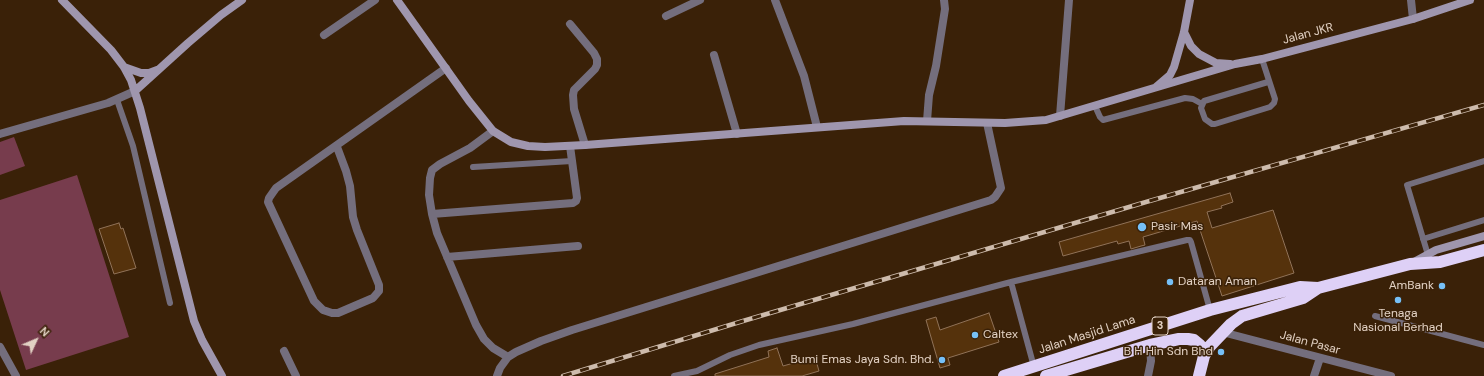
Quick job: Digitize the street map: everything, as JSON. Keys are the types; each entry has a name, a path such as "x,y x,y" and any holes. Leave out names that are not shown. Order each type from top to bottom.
{"highway":[{"name":"3","path":"1410,264 1440,262 1484,250"},
{"name":"Jalan Masjid Lama","path":"1004,376 1210,310 1300,287 1318,288 1410,264"},
{"name":"Jalan Masjid Lama","path":"1204,356 1222,332 1242,316 1303,298 1318,288"},
{"name":"3","path":"1046,376 1150,345 1179,339 1188,339 1194,340 1200,345 1204,356 1199,376"}],"street":[{"path":"62,0 112,50 124,67 135,91 194,322 222,376"},
{"path":"0,134 117,100 135,91 216,19 242,0"},
{"path":"324,35 375,0"},
{"path":"397,0 492,131 470,148 432,170 429,195 437,233 476,325 484,339 493,348 508,357"},
{"path":"666,16 700,0"},
{"path":"775,0 804,76 817,127"},
{"path":"927,122 929,95 936,66 945,9 944,0"},
{"path":"1060,116 1069,0"},
{"path":"1152,90 1164,80 1174,67 1184,32 1190,0"},
{"path":"1411,0 1413,18"},
{"name":"Jalan JKR","path":"492,131 511,142 528,146 585,146 904,121 987,123 1030,122 1060,116 1152,90 1235,64 1262,59 1413,18 1470,0"},
{"path":"570,24 597,59 595,69 574,90 573,95 574,109 585,146"},
{"path":"1184,32 1191,46 1200,54 1216,63 1235,64"},
{"path":"714,55 737,134"},
{"path":"124,67 142,73 149,73 160,68"},
{"path":"337,147 350,186 353,217 379,285 379,291 373,298 338,313 332,313 323,310 314,301 268,202 269,198 276,188 337,147 446,68"},
{"path":"497,376 500,368 508,357 516,352 572,330 991,200 1001,188 987,123"},
{"path":"432,214 572,203 576,201 577,198 570,146"},
{"path":"1410,264 1436,250 1484,236"},
{"path":"447,257 578,246"},
{"name":"Jalan Pasar","path":"1222,332 1391,376"},
{"path":"1148,376 1151,361 1150,345"},
{"path":"0,347 16,376"},
{"path":"284,351 296,376"},
{"path":"1314,376 1320,358"}],"lane":[{"path":"1262,59 1268,82 1275,99 1274,103 1270,107 1215,124 1212,124 1205,119 1201,108 1204,101 1268,82"},
{"path":"1095,106 1103,120 1185,98 1193,99 1202,104"},
{"path":"117,100 133,146 170,303"},
{"path":"473,167 572,161"},
{"path":"1428,254 1407,185 1484,161"},
{"path":"1423,239 1484,220"},
{"path":"674,376 689,375 730,355 759,345 854,324 1011,282 1187,240 1190,240 1191,242 1210,310"},
{"path":"1011,282 1034,367"},
{"path":"1376,316 1484,345"}],"shaded area":[{"path":"14,137 25,166 0,175 0,142"},
{"path":"77,175 129,337 26,370 0,290 0,200"}],"building":[{"path":"1230,193 1233,202 1221,206 1222,208 1207,212 1212,228 1273,210 1294,273 1222,296 1197,221 1143,237 1145,245 1131,249 1129,241 1118,244 1117,241 1063,256 1059,242"},
{"path":"119,223 121,229 123,228 136,268 114,274 99,229"},
{"path":"989,313 999,342 948,358 950,365 940,368 926,320 936,317 940,330"},
{"path":"777,348 783,366 815,357 819,371 802,376 715,376 715,374 769,357 768,351"}],"railway":[{"path":"563,376 743,321 1146,202 1484,105"}],"place":[{"name":"Pasir Mas","path":"1142,227"},
{"name":"Dataran Aman","path":"1170,282"},
{"name":"AmBank","path":"1442,286"},
{"name":"Tenaga Nasional Berhad","path":"1398,300"},
{"name":"Caltex","path":"975,335"},
{"name":"B H Hin Sdn Bhd","path":"1221,352"},
{"name":"Bumi Emas Jaya Sdn. Bhd.","path":"942,360"}]}
